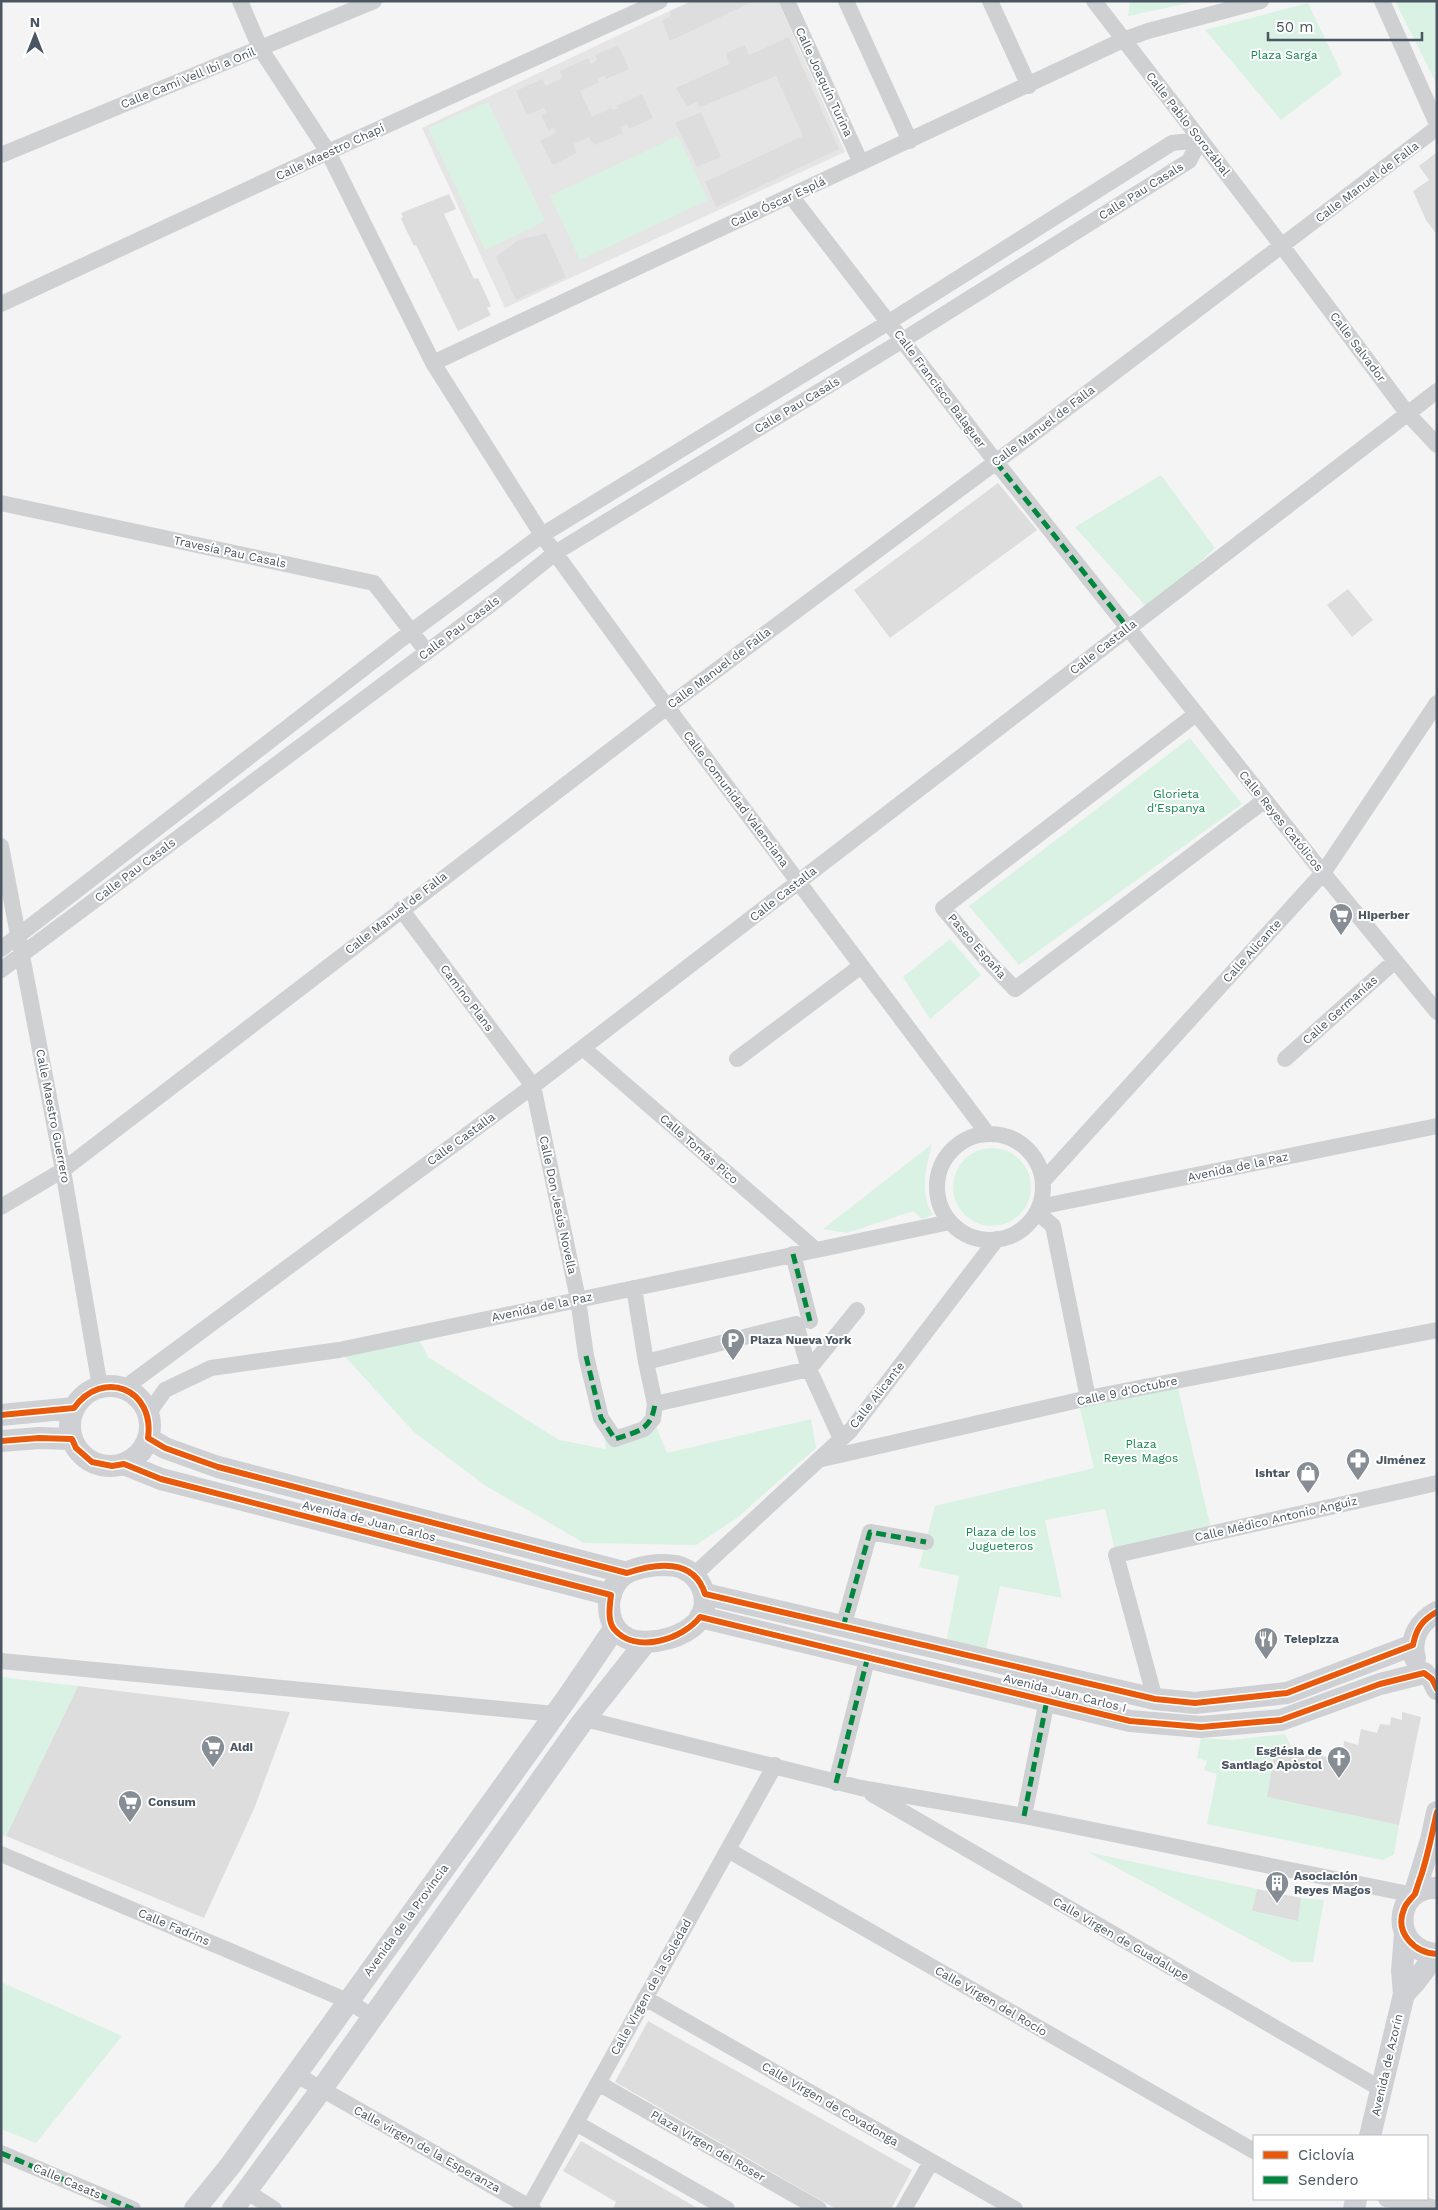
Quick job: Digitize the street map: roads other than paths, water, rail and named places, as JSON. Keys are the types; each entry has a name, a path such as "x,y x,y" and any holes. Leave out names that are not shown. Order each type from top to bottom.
{"main road":[{"path":"100,1387 122,1388 134,1394 148,1414 150,1426 148,1438 143,1449 124,1464 112,1466 92,1462 83,1456 72,1439 70,1418 74,1408 81,1399 100,1387"},
{"path":"1,1415 74,1408"},
{"path":"1,1441 39,1438 72,1439"},
{"name":"Avenida de Juan Carlos","path":"148,1438 165,1448 218,1467 627,1572"},
{"name":"Avenida de Juan Carlos","path":"124,1464 161,1479 610,1595"},
{"path":"658,1565 678,1566 694,1575 702,1583 705,1594 704,1606 700,1617 692,1627 679,1635 645,1643 628,1638 614,1629 609,1614 610,1595 615,1585 627,1572 658,1565"},
{"name":"Avenida Juan Carlos I","path":"705,1594 1155,1699 1195,1703 1287,1693 1413,1645"},
{"path":"1432,1680 1416,1660 1413,1645 1420,1625 1437,1612"},
{"name":"Avenida Juan Carlos I","path":"700,1617 868,1656 1130,1721 1201,1727 1280,1720 1380,1684 1432,1680"},
{"name":"Avenida de la Provincia","path":"195,2209 230,2166 614,1629"},
{"path":"240,2200 321,2090 586,1719 645,1643"},
{"path":"1414,1895 1431,1840 1437,1812"},
{"path":"1414,1895 1423,1890 1437,1888"},
{"name":"Avenida de Azorín","path":"1370,2135 1404,1994 1402,1972 1405,1934 1402,1922 1403,1912 1407,1902 1414,1895"},
{"path":"1405,1934 1416,1948 1426,1953 1436,1954"},
{"name":"Avenida de Azorín","path":"1404,1994 1436,1954"}],"street":[{"name":"Calle Comunidad Valenciana","path":"240,1 260,48 328,152 433,363 542,536 667,707 987,1133"},
{"name":"Calle Camí Vell Ibi a Onil","path":"1,155 374,1"},
{"name":"Calle Maestro Chapí","path":"1,304 660,1"},
{"name":"Calle Joaquín Turina","path":"787,1 861,163"},
{"path":"846,1 910,141"},
{"path":"990,1 1029,86"},
{"name":"Calle Pablo Sorozábal","path":"1094,1 1282,246"},
{"name":"Calle Óscar Esplá","path":"433,363 1029,86 1123,40 1148,31 1261,1"},
{"path":"1382,1 1437,126"},
{"name":"Calle Manuel de Falla","path":"1,1208 63,1170 401,909 1282,246 1437,126"},
{"name":"Calle Pau Casals","path":"1,949 412,631 542,536 889,322 1172,143 1200,140"},
{"name":"Calle Pau Casals","path":"1,970 498,599 554,553 903,340 1189,161 1200,140"},
{"name":"Calle Francisco Balaguer","path":"791,196 996,462 1128,628"},
{"name":"Calle Salvador","path":"1282,246 1407,413 1437,445"},
{"name":"Calle Castalla","path":"122,1388 534,1086 1437,391"},
{"name":"Travesía Pau Casals","path":"1,503 374,584 427,652"},
{"name":"Calle Reyes Católicos","path":"1128,628 1264,800 1437,1012"},
{"name":"Calle Alicante","path":"1042,1181 1323,873 1437,703"},
{"name":"Paseo España","path":"1196,714 943,908 986,959 1015,989 1264,800"},
{"name":"Calle Maestro Guerrero","path":"1,846 63,1170 100,1387"},
{"name":"Camino Plans","path":"401,909 534,1086"},
{"name":"Calle Germanías","path":"1285,1059 1395,961"},
{"path":"737,1059 861,966"},
{"name":"Calle Tomás Pico","path":"583,1048 816,1250"},
{"name":"Calle Don Jesús Novella","path":"534,1086 578,1299 586,1356 601,1418 614,1439 644,1429 653,1419 655,1404"},
{"name":"Avenida de la Paz","path":"1038,1210 1437,1126"},
{"path":"987,1133 1006,1136 1022,1144 1035,1157 1042,1174 1042,1181 1043,1195 1038,1210 1030,1222 1015,1234 997,1239 982,1239 965,1233 950,1222 941,1206 937,1185 941,1167 949,1153 963,1141 987,1133"},
{"path":"1038,1210 1054,1226 1088,1398"},
{"name":"Avenida de la Paz","path":"148,1414 165,1390 211,1368 339,1350 950,1222"},
{"name":"Calle Alicante","path":"694,1575 852,1430 997,1239"},
{"path":"793,1254 810,1321"},
{"path":"634,1288 655,1404 809,1369 857,1310"},
{"path":"646,1362 796,1324 809,1369 841,1439"},
{"name":"Calle 9 d'Octubre","path":"818,1460 1088,1398 1437,1330"},
{"name":"Calle Médico Antonio Anguiz","path":"1155,1699 1116,1554 1437,1483"},
{"path":"844,1627 870,1532 926,1542"},
{"path":"836,1783 868,1656"},
{"path":"1,1661 555,1714"},
{"path":"1024,1816 1047,1700"},
{"path":"586,1719 775,1765 836,1783 1024,1816 1414,1895"},
{"name":"Calle Virgen de la Soledad","path":"531,2208 598,2083 775,1765"},
{"name":"Calle Virgen de Guadalupe","path":"861,1788 1381,2089"},
{"name":"Calle Virgen del Rocío","path":"728,1850 1253,2150"},
{"name":"Calle Fadrins","path":"1,1854 348,2001 372,2017"},
{"name":"Calle Virgen de Covadonga","path":"645,1998 1015,2209"},
{"name":"Calle virgen de la Esperanza","path":"295,2074 531,2208"},
{"name":"Plaza Virgen del Roser","path":"598,2083 819,2209"},
{"path":"576,2123 728,2209"},
{"name":"Calle Casats","path":"1,2153 133,2209"},
{"path":"904,2209 931,2162"},
{"path":"240,2200 274,2209"},
{"path":"1392,2200 1437,2208"}],"place":[{"name":"Hiperber","path":"1341,936"},
{"name":"Plaza Nueva York","path":"733,1361"},
{"name":"Jiménez","path":"1358,1481"},
{"name":"Ishtar","path":"1308,1494"},
{"name":"Telepizza","path":"1266,1660"},
{"name":"Aldi","path":"213,1768"},
{"name":"Església de Santiago Apòstol","path":"1339,1779"},
{"name":"Consum","path":"130,1823"},
{"name":"Asociación Reyes Magos","path":"1277,1904"}],"park label":[{"name":"Plaza Sarga","path":"1284,55"},
{"name":"Glorieta d'Espanya","path":"1176,801"},
{"name":"Plaza Reyes Magos","path":"1141,1451"},
{"name":"Plaza de los Jugueteros","path":"1001,1539"}]}
